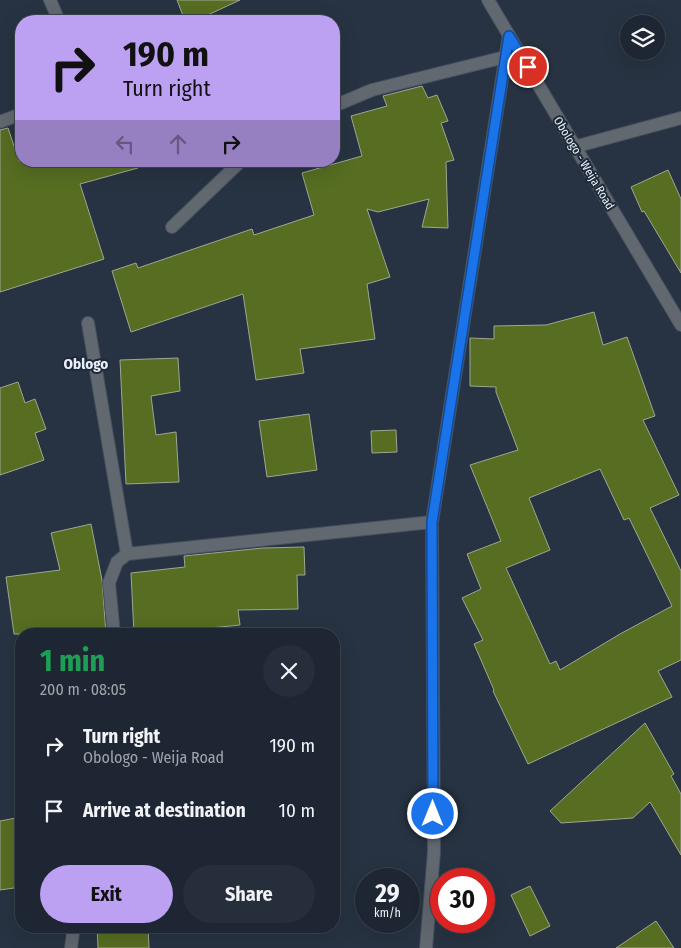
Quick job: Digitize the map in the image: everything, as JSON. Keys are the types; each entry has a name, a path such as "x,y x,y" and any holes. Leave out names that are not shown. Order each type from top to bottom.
{"street":[{"path":"50,0 56,15"},
{"name":"Obologo - Weija Road","path":"488,0 681,325"},
{"path":"426,948 434,852 432,522 509,36"},
{"path":"340,103 372,90 505,57"},
{"path":"0,122 15,116"},
{"path":"574,146 681,118"},
{"path":"172,227 235,167"},
{"path":"88,323 127,554"},
{"path":"113,628 109,583 117,562 127,554 432,522"},
{"path":"71,948 73,933"}],"building":[{"path":"177,0 240,0 208,15 183,15"},
{"path":"422,86 428,98 437,95 448,121 441,123 454,160 446,162 448,228 422,227 429,199 378,212 367,209 390,277 367,284 375,339 300,349 304,373 256,380 243,294 131,332 112,271 136,263 138,268 252,229 254,235 314,215 302,173 323,167 340,167 340,162 362,156 351,116 387,106 383,96"},
{"path":"8,128 15,149 15,167 138,167 80,184 104,259 0,292 0,130"},
{"path":"668,170 681,199 681,273 644,211 642,212 631,187"},
{"path":"594,312 603,345 627,337 655,416 643,420 679,495 650,508 681,571 681,660 658,671 672,697 528,764 493,691 474,644 483,640 462,598 481,589 467,554 501,541 470,465 518,450 496,392 496,387 470,386 470,338 494,339 494,326 546,325","holes":["600,469 624,520 629,518 672,606 560,670 556,661 550,664 506,568 550,550 529,498"]},
{"path":"178,358 180,391 151,396 156,435 176,432 179,482 126,484 120,360"},
{"path":"18,382 25,403 35,399 46,429 35,433 44,460 0,475 0,388"},
{"path":"309,414 317,470 267,477 259,421"},
{"path":"396,430 397,452 372,453 371,431"},
{"path":"91,524 102,580 106,628 15,628 14,634 6,577 60,570 51,533"},
{"path":"304,547 305,575 297,575 298,609 238,610 240,625 210,628 134,628 131,573 185,567 184,556 263,548"},
{"path":"645,723 674,774 671,776 681,794 681,855 650,802 633,818 561,823 550,811"},
{"path":"15,818 15,888 0,890 0,821"},
{"path":"530,886 550,926 530,936 511,895"},
{"path":"656,921 674,948 616,948"},
{"path":"97,933 148,933 149,948 98,948"}],"district":[{"name":"Oblogo","path":"86,364"}],"route":[{"path":"433,814 432,522 509,36 528,67"}]}
